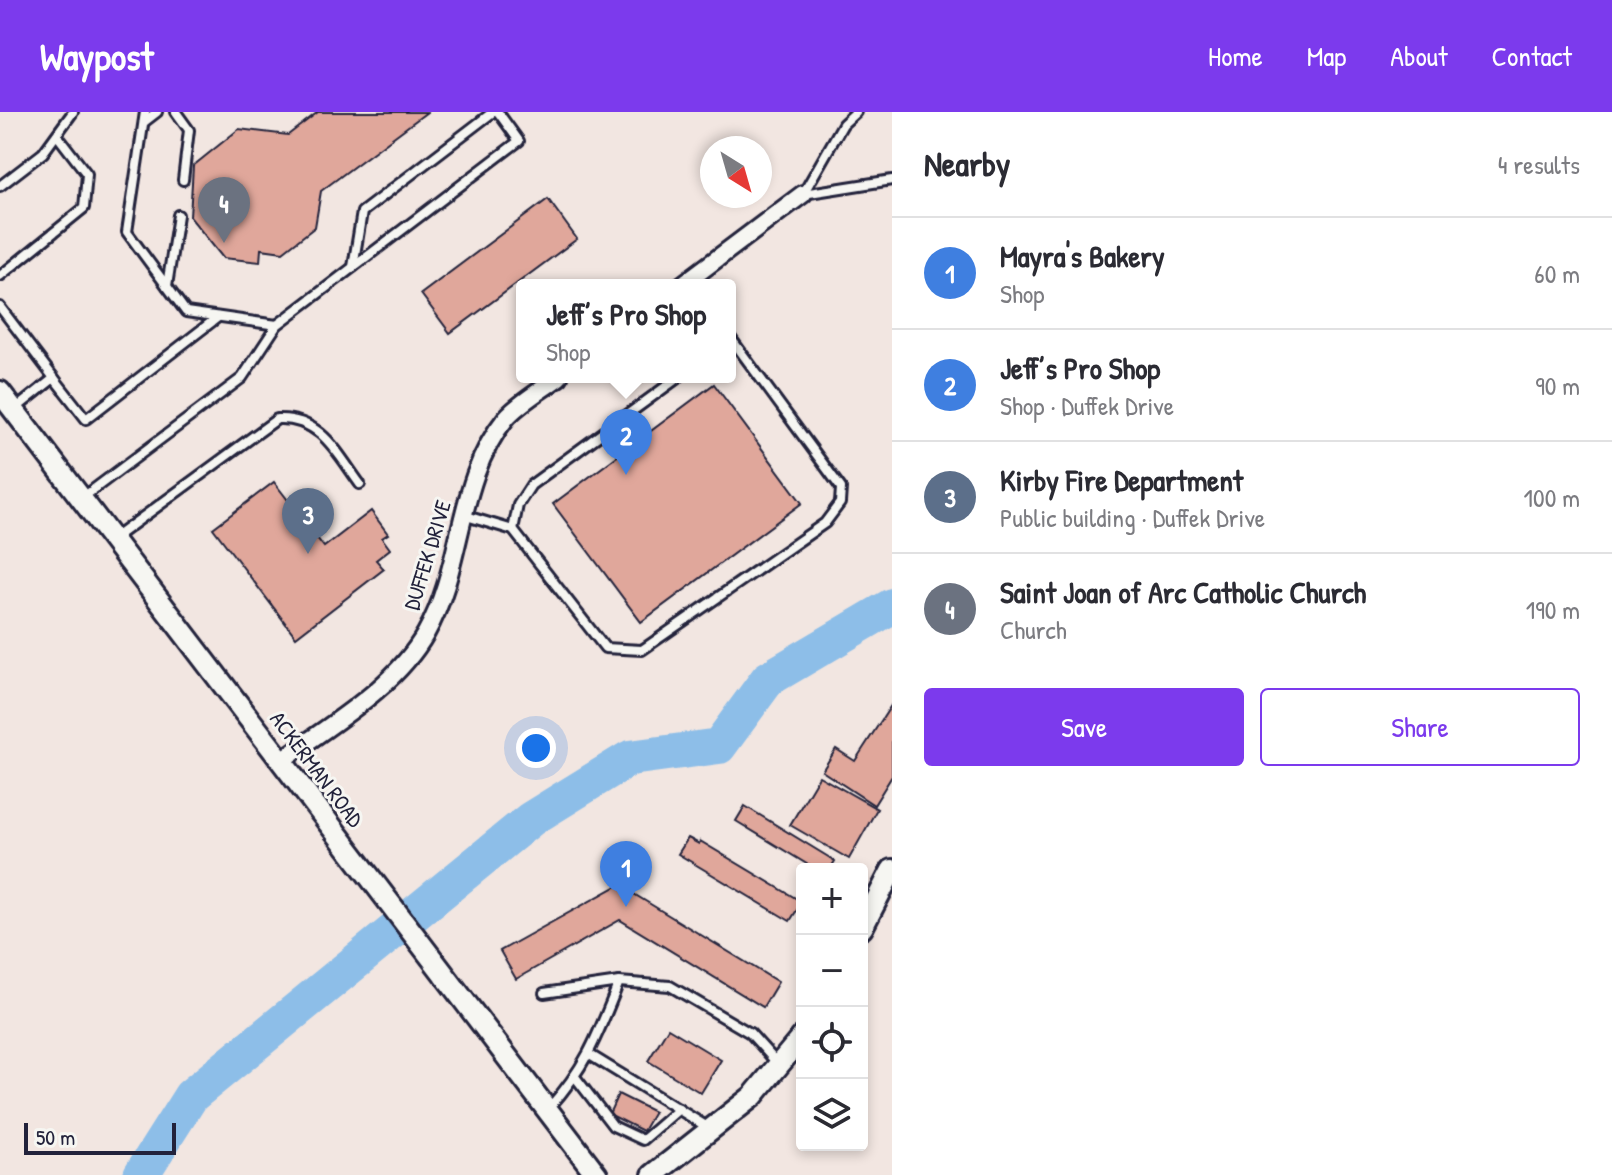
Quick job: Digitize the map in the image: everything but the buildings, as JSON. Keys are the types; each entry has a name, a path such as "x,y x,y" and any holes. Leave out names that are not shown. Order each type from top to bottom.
{"street":[{"path":"692,279 803,194"},
{"name":"DUFFEK DRIVE","path":"281,761 381,685 407,659 426,633 440,598 473,479 488,443 508,416 551,383"},
{"name":"ACKERMAN ROAD","path":"0,392 597,1175"},
{"path":"868,903 891,874"},
{"path":"653,1175 713,1131 780,1067 796,1045"}],"lane":[{"path":"0,186 43,153 73,112"},
{"path":"145,112 127,232 186,312 277,325"},
{"path":"144,122 157,112"},
{"path":"176,112 189,130 183,180"},
{"path":"81,499 242,378 277,325 353,268 519,141 495,112 362,212 353,268"},
{"path":"803,194 843,124 856,112"},
{"path":"0,276 84,208 87,174 57,135"},
{"path":"803,194 892,180"},
{"path":"167,286 178,215"},
{"path":"0,307 86,419 218,317"},
{"path":"463,515 513,530 605,648 642,650 825,523 840,503 841,488 736,346"},
{"path":"14,410 54,378"},
{"path":"513,530 518,505 531,485 671,383"},
{"path":"113,540 277,419 296,418 318,428 360,484"},
{"path":"547,1110 576,1078 590,1055 619,982"},
{"path":"544,993 619,982 670,986 750,1033 780,1067"},
{"path":"590,1055 713,1131"},
{"path":"576,1078 613,1126 643,1140 679,1109"}],"waterway":[{"path":"141,1175 191,1096 531,819 630,758 719,746 768,679 892,606"}],"place":[{"name":"Saint Joan of Arc Catholic Church","path":"224,243"},
{"name":"Jeff’s Pro Shop","path":"626,475"},
{"name":"Kirby Fire Department","path":"308,554"},
{"name":"Mayra's Bakery","path":"626,907"}]}
